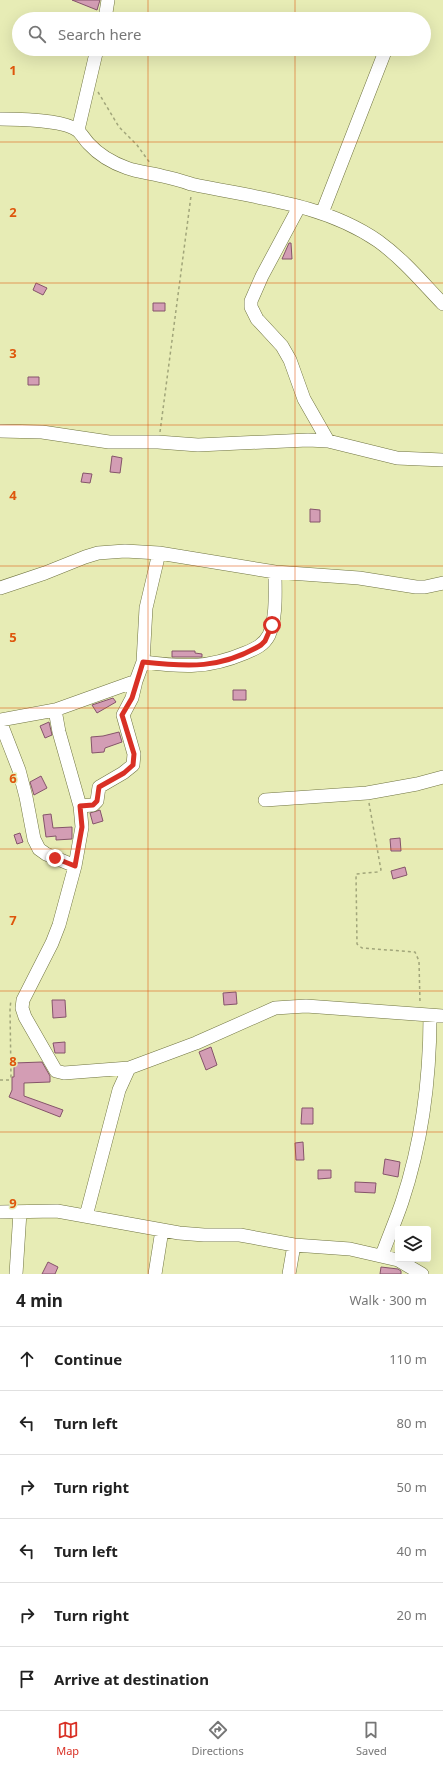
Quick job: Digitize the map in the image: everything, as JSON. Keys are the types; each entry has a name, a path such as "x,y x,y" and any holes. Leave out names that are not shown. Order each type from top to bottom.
{"street":[{"path":"106,12 108,0"},
{"path":"78,130 95,56"},
{"path":"322,213 383,56"},
{"path":"0,119 38,121 71,127 78,130 88,144 111,161 127,168 322,213 358,229 394,254 416,274 443,304"},
{"path":"299,207 262,276 251,301 251,307 252,313 282,346 304,399 328,441"},
{"path":"0,431 42,432 110,442 158,442 221,445 308,440 328,441 397,458 443,460"},
{"path":"0,588 98,553 125,551 159,553 275,572 359,578 394,584 425,587 443,583"},
{"path":"80,806 93,805 97,801 99,787 127,771 133,765 134,754 122,715 132,698 143,662 146,608 159,553"},
{"path":"143,662 169,665 209,665 241,654 261,645 265,641 272,625 275,572"},
{"path":"75,866 46,854 39,849 34,840 19,770 0,720 54,710 136,681"},
{"path":"54,710 80,806 82,827 75,866 65,906 52,943 26,991 23,1004 25,1017 56,1071 64,1073 129,1068 196,1043 275,1008 306,1006 431,1016 427,1082 418,1139 402,1201 382,1256"},
{"path":"265,800 367,793 410,786 443,777"},
{"path":"86,1216 119,1090 129,1068"},
{"path":"0,1212 57,1211 162,1230 204,1235 240,1235 294,1245 350,1249 398,1260 422,1274"},
{"path":"16,1274 20,1212"},
{"path":"155,1274 162,1230"},
{"path":"289,1274 294,1245"}],"path":[{"path":"89,82 102,96 119,127 141,150 156,175"},
{"path":"158,442 192,184"},
{"path":"367,793 381,870 378,872 356,874 357,944 362,948 410,951 417,954 420,992 431,1016"},
{"path":"0,1080 8,1080 12,1077 10,1001 26,991"}],"building":[{"path":"72,0 100,0 97,10"},
{"path":"289,243 291,243 292,259 282,259"},
{"path":"36,283 47,288 43,295 33,290"},
{"path":"153,303 165,303 165,311 153,311"},
{"path":"28,377 39,377 39,385 28,385"},
{"path":"112,456 122,458 120,473 110,472"},
{"path":"83,473 92,474 90,483 81,482"},
{"path":"310,509 320,510 320,522 310,522"},
{"path":"172,651 195,651 195,653 202,654 202,657 172,657"},
{"path":"233,690 246,690 246,700 233,700"},
{"path":"113,698 116,702 97,713 92,705"},
{"path":"49,722 52,735 45,738 40,726"},
{"path":"119,732 122,742 105,748 104,752 92,753 91,737"},
{"path":"41,776 47,788 34,795 30,782"},
{"path":"100,810 103,821 93,824 90,813"},
{"path":"51,814 53,828 72,827 72,839 56,840 56,836 46,837 43,815"},
{"path":"20,833 23,842 17,844 14,835"},
{"path":"400,838 401,851 391,851 390,839"},
{"path":"405,867 407,875 393,879 391,871"},
{"path":"236,992 237,1004 224,1005 223,993"},
{"path":"52,1000 65,1000 66,1017 53,1018"},
{"path":"65,1042 65,1053 55,1053 53,1043"},
{"path":"211,1047 217,1065 206,1070 199,1052"},
{"path":"42,1062 50,1076 50,1082 24,1083 24,1096 63,1110 60,1117 9,1097 12,1090 12,1077 14,1077 14,1063"},
{"path":"302,1108 313,1108 313,1124 301,1124"},
{"path":"303,1142 304,1160 296,1160 295,1143"},
{"path":"385,1159 400,1162 398,1177 383,1174"},
{"path":"318,1170 331,1170 331,1178 318,1179"},
{"path":"355,1182 376,1183 375,1193 355,1192"},
{"path":"48,1262 58,1267 55,1274 42,1274"},
{"path":"381,1267 398,1269 401,1271 401,1274 380,1274"}],"route":[{"path":"55,858 75,866 83,819 80,806 93,805 97,801 99,787 124,773 133,765 134,754 122,715 132,698 143,662 190,666 218,663 255,649 261,645 268,636 272,625"}]}
